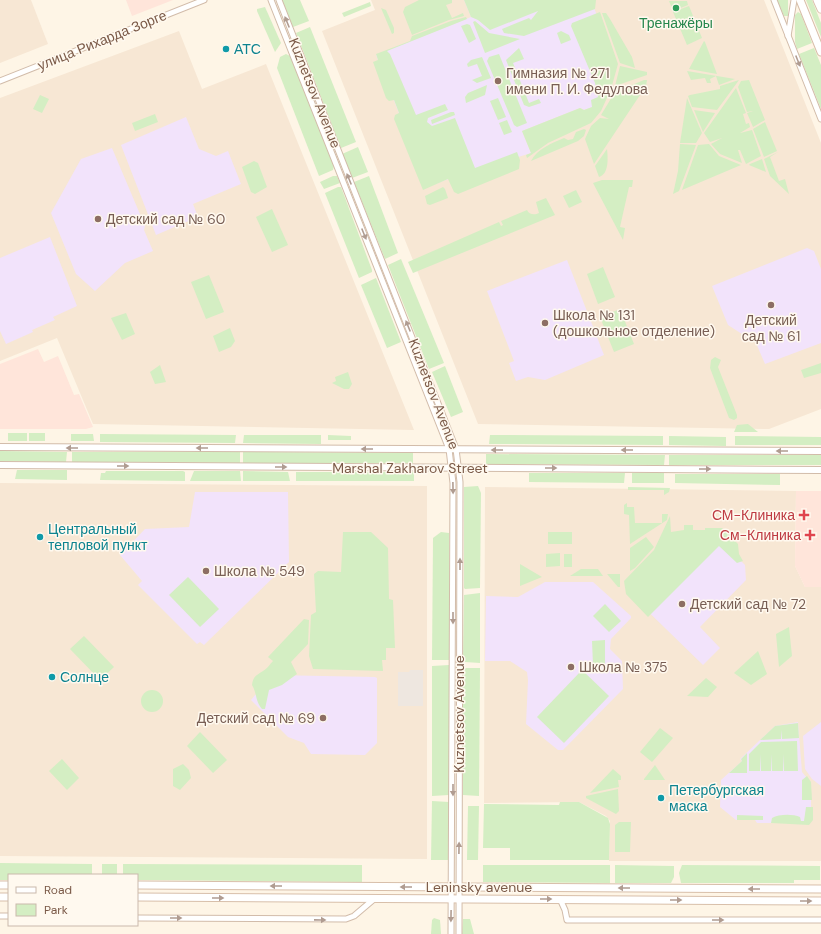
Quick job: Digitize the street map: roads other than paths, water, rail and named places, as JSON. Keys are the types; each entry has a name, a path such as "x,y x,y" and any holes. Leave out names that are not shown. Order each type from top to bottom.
{"main road":[{"path":"800,0 821,52"},
{"path":"818,0 821,9"},
{"name":"Leninsky avenue","path":"138,885 821,889"},
{"name":"Leninsky avenue","path":"138,897 821,901"}],"street":[{"name":"улица Рихарда Зорге","path":"0,81 204,0"},
{"name":"Kuznetsov Avenue","path":"271,0 449,449 452,468 455,887 451,934"},
{"name":"Kuznetsov Avenue","path":"279,0 456,449 459,468 455,887"},
{"path":"774,0 820,113 821,119"},
{"path":"788,36 794,0"},
{"name":"Marshal Zakharov Street","path":"0,447 821,451"},
{"name":"Marshal Zakharov Street","path":"0,466 821,470"},
{"path":"138,918 346,919 354,916 374,899"},
{"name":"Kuznetsov Avenue","path":"455,899 459,934"},
{"path":"560,899 565,910 567,920 821,920"}],"place":[{"name":"Тренажёры","path":"676,8"},
{"name":"АТС","path":"226,49"},
{"name":"Гимназия № 271 имени П. И. Федулова","path":"498,81"},
{"name":"Детский сад № 60","path":"98,219"},
{"name":"Детский сад № 61","path":"771,305"},
{"name":"Школа № 131 (дошкольное отделение)","path":"545,323"},
{"name":"СМ-Клиника","path":"804,515"},
{"name":"См-Клиника","path":"810,535"},
{"name":"Центральный тепловой пункт","path":"40,537"},
{"name":"Школа № 549","path":"206,571"},
{"name":"Детский сад № 72","path":"682,604"},
{"name":"Школа № 375","path":"571,667"},
{"name":"Солнце","path":"52,677"},
{"name":"Детский сад № 69","path":"323,718"},
{"name":"Петербургская маска","path":"661,798"}]}
